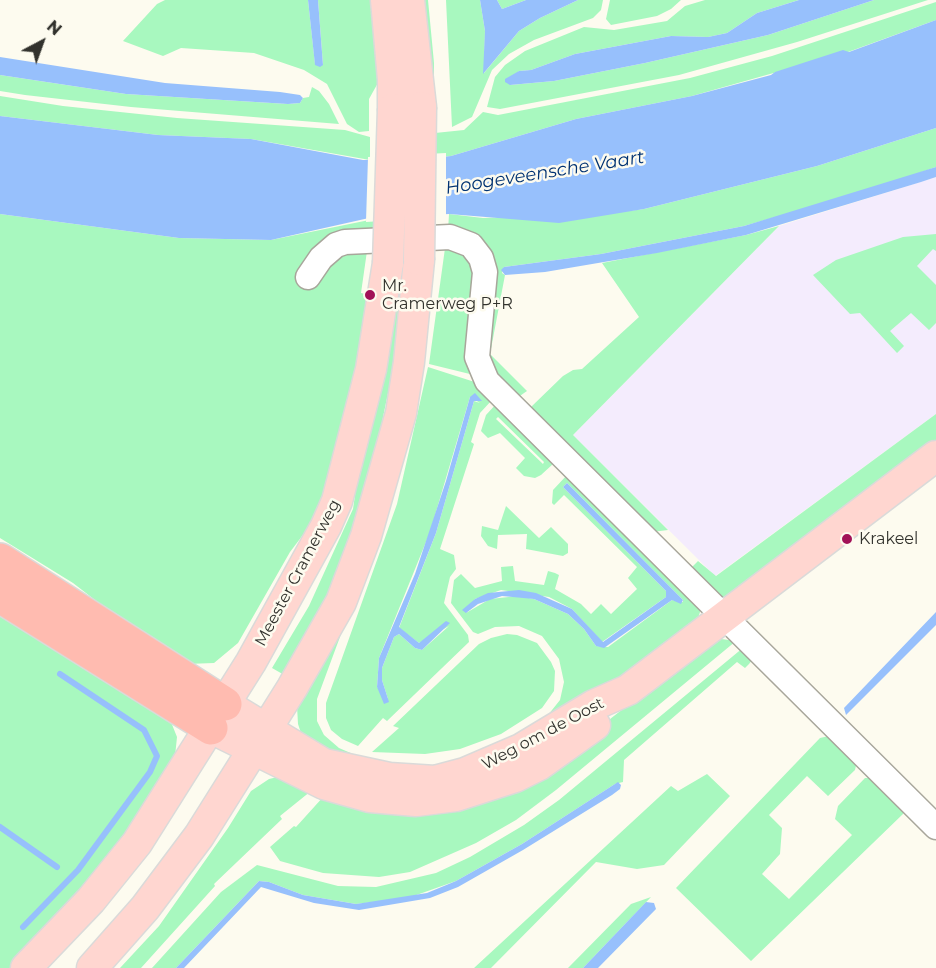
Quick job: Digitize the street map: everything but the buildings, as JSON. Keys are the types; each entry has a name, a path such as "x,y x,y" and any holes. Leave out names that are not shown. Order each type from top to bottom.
{"highway":[{"path":"0,560 218,716"},
{"path":"0,596 218,716"}],"main road":[{"name":"Meester Cramerweg","path":"26,968 116,873 218,716 282,607 337,501 371,369 388,263 407,108 393,80 386,0"},
{"name":"Meester Cramerweg","path":"92,968 170,877 199,836 259,741 341,602 366,536 401,413 409,362 419,260 407,108 409,0"},
{"name":"Weg om de Oost","path":"218,716 324,784 370,797 416,801 456,796 499,784 539,765 600,722 628,690 726,618 936,456"}],"street":[{"path":"308,278 321,258 336,245 345,242 450,237 471,245 481,258 485,272 477,357 487,381 936,827"}],"shaded area":[{"path":"936,177 936,414 715,576 573,435 779,226"}],"green space":[{"path":"165,0 308,0 315,64 323,65 318,0 379,0 384,72 369,99 369,131 359,132 347,124 327,84 304,70 254,53 181,48 163,56 123,41 157,4"},
{"path":"417,0 428,0 434,63 434,101"},
{"path":"446,0 480,0 485,31 484,73 519,31 540,18 578,0 603,0 601,10 593,18 534,40 509,54 492,70 472,117 452,127"},
{"path":"497,0 526,0 502,9"},
{"path":"610,0 681,0 671,9 657,16 611,25 606,19"},
{"path":"705,0 799,0 757,13 727,33 708,37 671,36 575,54 531,70 519,71 510,85 554,81 768,35 874,0 928,0 797,42 679,75 500,109 487,107 495,77 505,65 525,51 584,27 614,30 667,21 685,6"},
{"path":"936,2 936,20 848,52 692,96 576,119 451,156 434,158 435,133 464,130 483,112 498,115 690,78 772,56"},
{"path":"0,75 126,94 288,104 300,103 303,98 309,97 312,87 319,91 329,104 339,124 131,107 25,95 0,91"},
{"path":"0,96 63,106 177,118 345,130 370,137 370,160 251,139 158,135 0,116"},
{"path":"936,128 936,167 873,189 744,226 601,254 504,267 502,273 505,275 490,354 527,391 514,400 485,369 489,289 448,231 449,214 483,218 604,214 644,209 817,166"},
{"path":"0,214 179,238 271,240 384,217 383,233 327,259 368,244 361,293 374,296 356,395 315,519 290,552 238,643 214,663 187,664 101,610 95,600 73,583 0,538"},
{"path":"779,226 573,435 668,530 652,532 529,416 532,406 563,376 573,370 582,369 639,317 602,263 746,235"},
{"path":"936,234 936,251 933,249 917,266 936,285 936,323 929,330 911,313 890,331 904,346 897,353 860,313 850,314 813,275 836,260 903,237"},
{"path":"446,241 474,258 478,376 429,364"},
{"path":"404,275 393,369 370,480 325,604 286,676 272,668 309,606 353,509 359,467"},
{"path":"428,367 484,385 492,400 480,413 471,442 474,444 440,549 454,555 456,569 450,577 444,603 468,635 469,642 387,721 383,718 358,746 342,739 331,730 326,718 326,703 397,504","holes":["470,397 480,403 474,401 436,533 399,628 419,643 449,626 422,650 415,648 399,634 394,637 382,668 382,680 388,699 377,687 379,658 430,532"]},
{"path":"497,403 553,464 535,478 524,476 516,468 525,458 500,433 488,438 481,431 486,415","holes":["498,417 544,462 543,464 496,419"]},
{"path":"936,414 936,441 728,600 723,599 687,572 698,561 716,576"},
{"path":"567,475 701,609 698,622 627,675 512,737 548,715 560,700 564,682 559,659 542,636 519,626 495,627 478,634 473,632 451,603 454,580 461,574 475,588 502,581 501,567 513,566 515,581 544,585 548,571 559,575 555,589 581,604 591,614 601,604 611,614 637,589 628,578 637,567 564,495 554,505 552,503 553,490","holes":["567,483 683,602 672,600 608,647 596,646 584,629 568,614 534,599 518,596 490,599 466,613 475,599 501,590 549,597 572,609 602,642 666,597 666,591 563,487"]},
{"path":"506,506 539,538 551,527 568,544 568,553 563,556 526,549 527,534 498,535 497,549 488,546 481,536 482,526 498,530"},
{"path":"354,599 317,699 317,721 324,735 339,748 360,757 391,763 391,769 333,756 301,733 298,724 297,706"},
{"path":"0,613 171,722 177,737 174,766 103,870 11,968 0,968"},
{"path":"507,634 517,635 537,643 551,662 555,671 554,691 542,708 501,734 460,749 425,754 372,752 399,728 393,726 479,644"},
{"path":"714,638 736,641 556,790 516,820 476,843 410,872 379,877 323,873 280,861 270,847 294,826 296,827 324,796 311,791 280,816 282,819 214,884 215,886 141,968 120,968 159,926 228,828 251,791 269,779 282,776 300,781 569,751"},
{"path":"744,647 752,660 749,664 745,668 737,662 624,760 623,782 615,784 522,844 456,881 408,898 356,904 303,895 269,882 259,881 176,968 152,968 221,892 257,865 338,886 376,887 436,873 470,857 524,825 559,800"},
{"path":"829,736 857,761 855,770 828,796 807,776 769,815 782,828 780,854 762,874 789,899 852,835 835,819 838,806 865,778 872,778 905,809 903,814 751,961 676,888 820,738"},
{"path":"707,774 730,796 664,865 637,869 596,862 491,968 474,968 671,786 678,791"},
{"path":"651,897 583,968 568,968 631,904"}],"water":[{"path":"308,0 318,0 323,65 320,67 315,65"},
{"path":"480,0 497,0 502,9 526,0 578,0 519,31 483,74 485,31"},
{"path":"799,0 874,0 768,35 645,63 554,81 510,85 505,82 505,79 519,71 531,70 575,54 671,36 708,37 727,33 757,13"},
{"name":"Hoogeveensche Vaart","path":"936,20 936,128 817,166 644,209 559,223 449,214 369,218 271,240 179,238 0,214 0,116 158,135 251,139 363,160 434,158 451,156 576,119 692,96 771,75 843,50 849,52"},
{"path":"0,57 165,83 280,92 300,95 303,98 300,103 288,104 126,94 0,75"},
{"path":"936,167 936,177 746,235 545,272 505,275 501,270 504,267 601,254 744,226"},
{"path":"475,393 482,401 474,401 436,533 399,627 419,643 446,621 450,623 422,650 415,648 399,634 394,637 382,668 382,680 389,702 384,704 377,687 379,658 415,574 446,481 470,397"},
{"path":"567,483 683,600 681,604 672,600 604,648 596,646 584,629 568,614 534,599 502,596 478,604 466,613 462,610 475,599 488,593 519,590 536,593 572,609 603,642 666,597 666,591 563,487"},
{"path":"936,612 936,625 846,715 844,708"},
{"path":"618,782 621,785 620,789 612,795 523,850 458,887 430,898 359,910 314,903 261,887 184,968 176,968 259,881 269,882 303,895 356,904 427,893 456,881 522,844"},
{"path":"646,902 654,903 656,909 598,968 583,968"}],"pier":[{"path":"446,153 446,217 366,222 368,157"}],"waterway":[{"path":"23,927 78,870 150,772 157,756 144,730 60,674"},
{"path":"0,827 57,867"}],"place":[{"name":"Mr. Cramerweg P+R","path":"370,295"},
{"name":"Krakeel","path":"847,539"}]}
